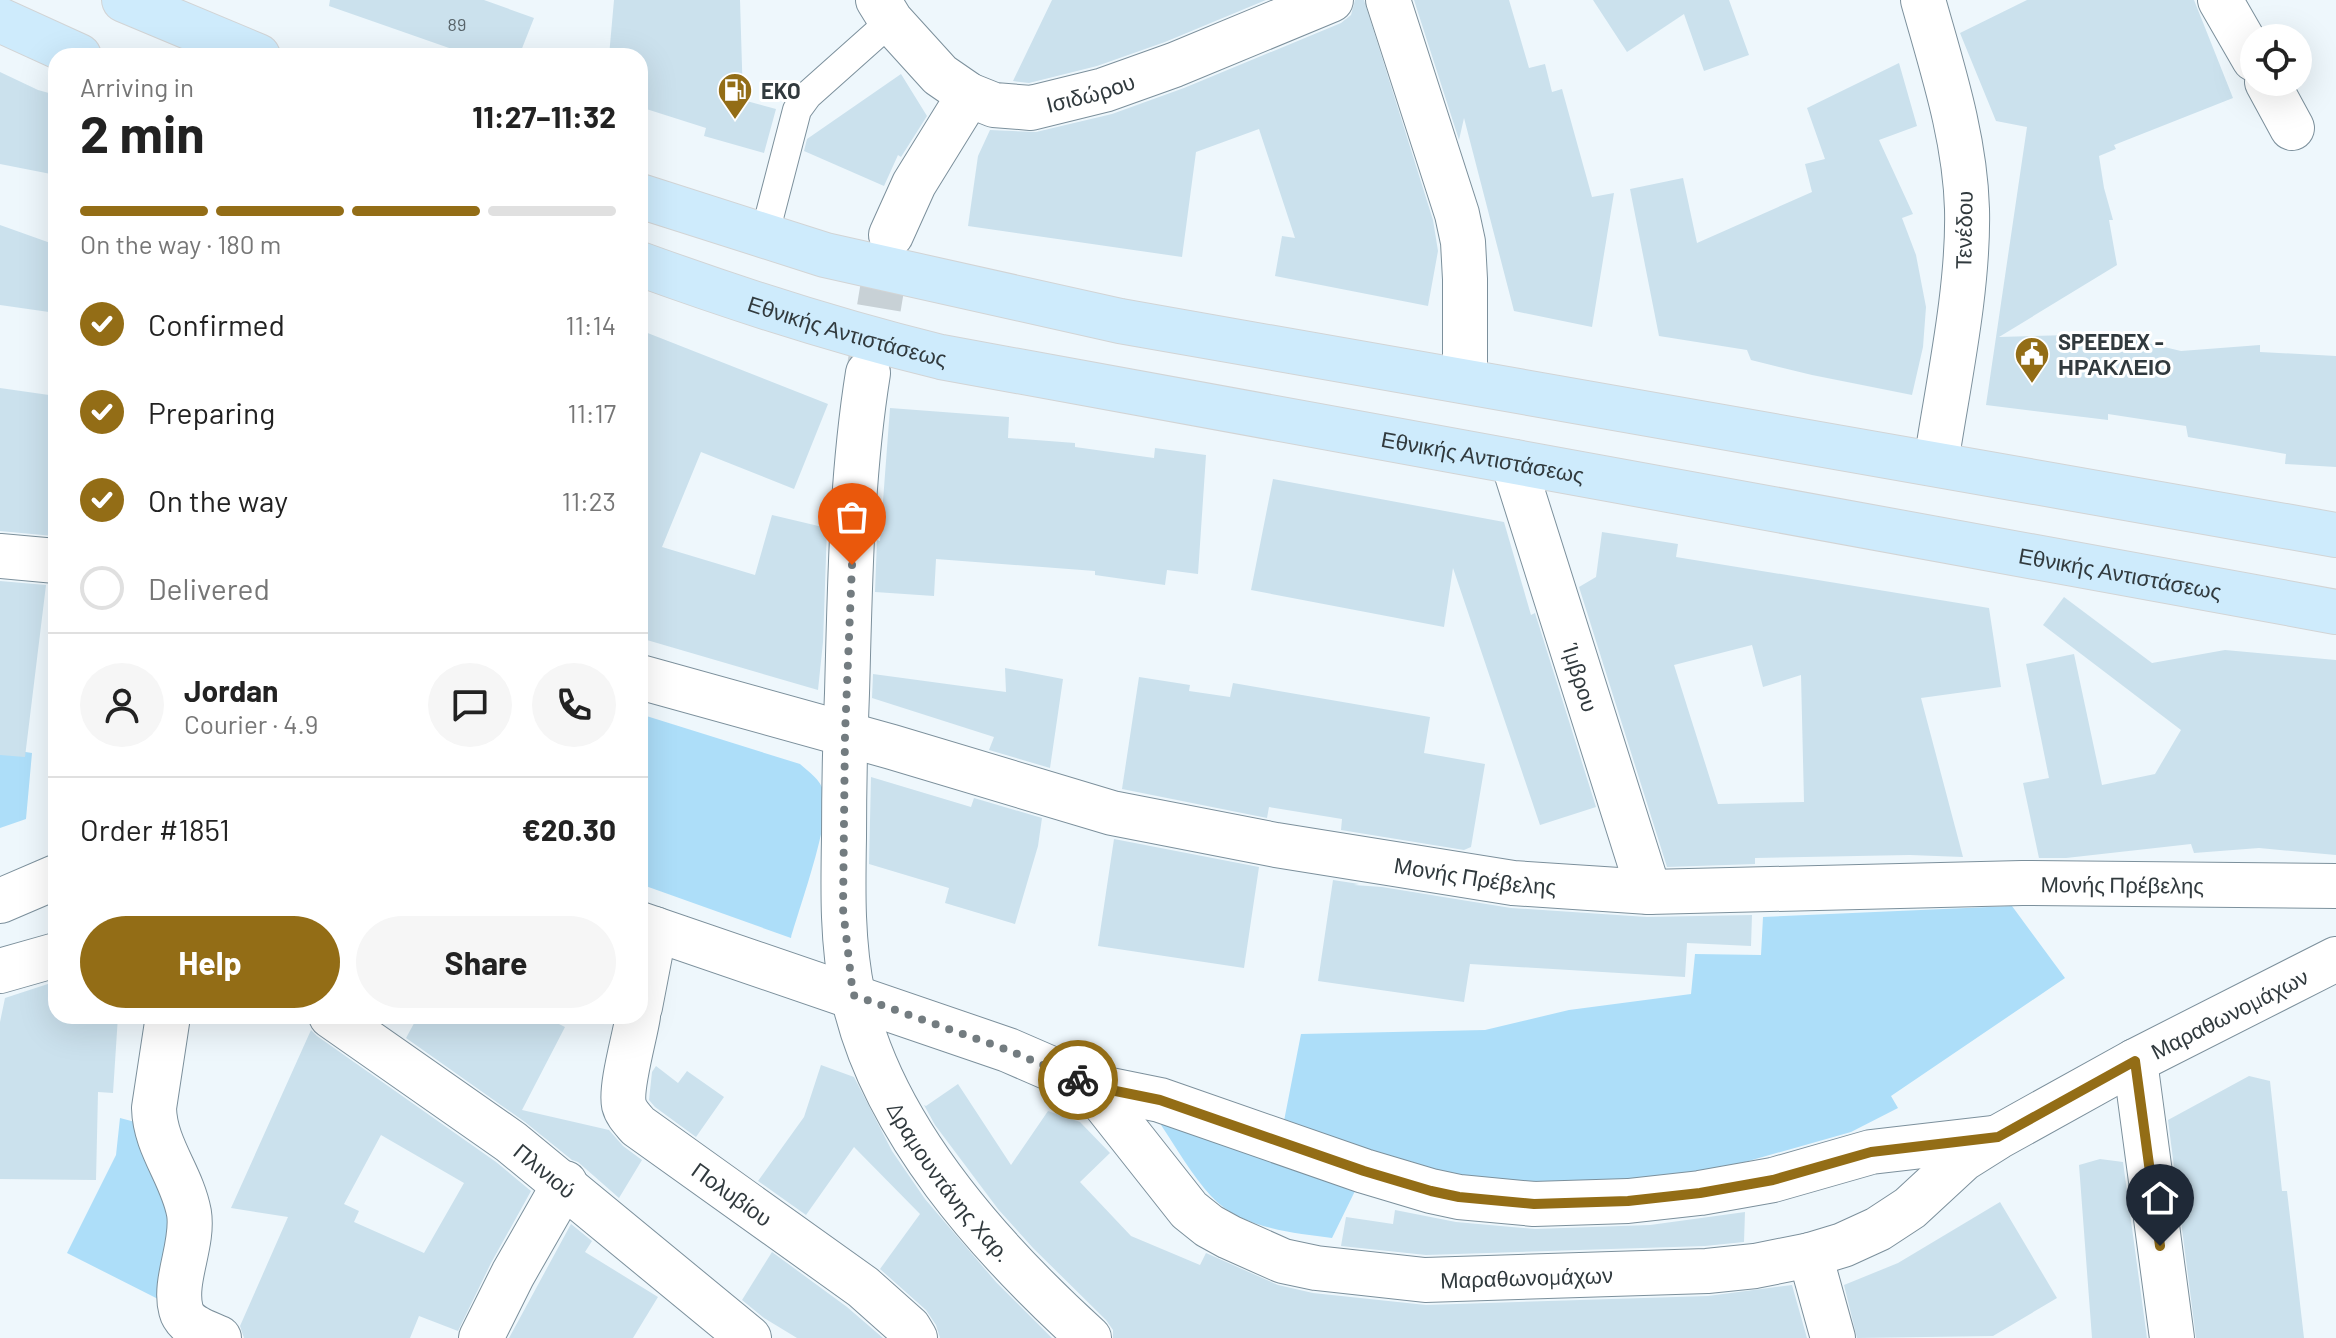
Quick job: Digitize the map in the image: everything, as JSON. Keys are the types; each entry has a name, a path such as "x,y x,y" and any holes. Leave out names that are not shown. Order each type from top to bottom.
{"main road":[{"path":"124,0 239,48"},
{"path":"0,20 61,48"},
{"path":"648,199 825,255 1120,321 2336,535"},
{"name":"Εθνικής Αντιστάσεως","path":"648,267 808,321 941,357 2336,612"}],"street":[{"name":"Ισιδώρου","path":"885,10 940,75 969,95 994,105 1031,108 1104,90 1174,65 1331,0"},
{"path":"1388,0 1457,214 1463,242 1465,381"},
{"name":"Τενέδου","path":"1923,0 1954,112 1967,208 1960,296 1936,463"},
{"path":"2220,0 2240,35"},
{"path":"891,235 914,184 969,95"},
{"path":"2275,96 2292,128"},
{"name":"Δραμουντάνης Χαρ.","path":"868,373 857,456 845,734 843,909 853,995 865,1038 884,1080 946,1186 1004,1254 1089,1338"},
{"name":"Ίμβρου","path":"1513,462 1649,892"},
{"path":"0,556 48,560"},
{"name":"Μονής Πρέβελης","path":"648,679 1100,810 1166,825 1499,882 1649,892 2022,883 2336,886"},
{"path":"0,901 48,880"},
{"name":"Μαραθωνομάχων","path":"648,927 1008,1050 1091,1086 1160,1100 1364,1171 1459,1197 1534,1204 1628,1201 1700,1193 1773,1180 1871,1152 1998,1137"},
{"path":"0,971 48,957"},
{"name":"Μαραθωνομάχων","path":"1091,1086 1189,1210 1219,1232 1283,1261 1379,1276 1460,1281 1707,1271 1755,1266 1810,1255 1843,1245 1878,1229 1910,1208 1963,1159 1998,1137 2135,1061 2336,959"},
{"path":"167,1024 154,1108 160,1143 182,1187 188,1211 189,1236 180,1307 186,1320 219,1338"},
{"name":"Πλινιού","path":"342,1024 565,1183 680,1284 749,1338"},
{"name":"Πολυβίου","path":"636,1024 623,1096 626,1110 638,1126 863,1287 909,1328 915,1338"},
{"path":"2135,1061 2172,1338"},
{"path":"481,1338 565,1183"},
{"path":"1810,1255 1833,1338"}],"lane":[{"path":"764,237 797,110 885,10"}],"shaded area":[{"path":"648,716 800,764 820,783 824,792 824,820 791,938 648,887"},
{"path":"0,748 32,753 26,819 0,828"},
{"path":"2012,906 2065,978 1891,1096 1898,1108 1851,1132 1745,1162 1663,1180 1610,1184 1444,1178 1283,1126 1301,1034 1485,1030 1569,1010 1691,994 1695,954 1761,955 1763,917"},
{"path":"120,1118 139,1123 175,1197 164,1302 67,1253 116,1155"},
{"path":"1166,1120 1331,1178 1355,1191 1332,1238 1267,1227 1223,1207 1204,1188 1161,1125"}],"building":[{"path":"330,0 484,0 534,18 522,48 449,48 329,6"},
{"path":"614,0 740,0 743,100 776,109 764,153 704,136 706,128 648,110 648,48 610,48"},
{"path":"1052,0 1266,0 1097,66 1029,83 1013,81"},
{"path":"1355,0 1364,0 1433,220 1438,251 1428,306 1275,276 1282,236 1295,238 1259,129 1196,152 1182,257 968,226 978,156 990,130 1036,132 1112,114 1184,88 1341,23 1351,15"},
{"path":"1414,0 1509,0 1529,68 1545,64 1552,92 1562,89 1592,197 1614,193 1592,327 1514,311 1464,118 1459,140"},
{"path":"1593,0 1729,0 1749,55 1704,71 1684,14 1627,52"},
{"path":"2027,0 2194,0 2233,98 2114,145 2116,149 2099,156 2113,220 2109,220 2117,265 1999,337 2143,333 2143,342 2181,351 2260,345 2260,352 2336,356 2336,467 2285,464 2286,454 2188,437 2186,426 2108,414 2108,420 1986,405 2027,127 1996,121 1960,33"},
{"path":"1899,63 1917,126 1879,140 1913,214 1902,218 1916,255 1926,307 1923,347 1912,395 1751,360 1747,350 1659,336 1630,189 1683,178 1697,243 1812,192 1805,164 1825,159 1807,108"},
{"path":"0,72 48,93 48,173 0,164"},
{"path":"901,74 927,116 901,157 898,155 884,186 804,151 807,139"},
{"path":"0,225 48,242 48,312 0,305"},
{"path":"648,333 828,404 794,489 701,452 662,547 755,575 772,515 827,528 818,690 648,640"},
{"path":"0,388 48,395 48,536 0,531"},
{"path":"890,408 1009,417 1008,438 1075,443 1075,447 1154,458 1155,448 1206,455 1198,574 1167,570 1165,585 1095,575 1095,571 936,559 934,596 875,592"},
{"path":"1273,479 1504,522 1531,615 1535,613 1596,807 1540,825 1453,568 1444,627 1251,590"},
{"path":"1602,532 1678,544 1676,557 1989,608 2001,687 1921,698 1963,857 1755,858 1755,864 1667,867 1579,587 1596,577","holes":["1752,645 1763,687 1801,675 1804,802 1718,804 1674,665"]},
{"path":"0,581 46,585 25,757 0,755"},
{"path":"2064,597 2152,663 2225,650 2336,660 2336,855 2259,848 2194,853 2191,844 2066,858 2039,858 2023,783 2049,778 2026,664 2074,654 2102,785 2155,774 2181,730 2043,625"},
{"path":"1005,668 1063,679 1050,768 989,750 994,737 872,698 873,674 1006,692"},
{"path":"1139,677 1190,685 1189,691 1230,697 1233,683 1430,717 1424,753 1485,764 1471,847 1464,850 1341,830 1342,819 1269,807 1267,818 1122,789"},
{"path":"871,777 971,807 974,798 1042,818 1038,846 1015,924 945,903 949,888 869,864"},
{"path":"1114,839 1259,867 1244,968 1098,946"},
{"path":"1333,880 1511,908 1647,917 1752,915 1751,946 1687,943 1685,977 1470,964 1464,1002 1318,981"},
{"path":"48,984 48,1024 117,1024 113,1093 98,1092 96,1180 0,1179 0,1022 5,998"},
{"path":"414,1024 559,1024 565,1027 522,1110 609,1130 623,1146 642,1160 619,1198 525,1122 406,1038"},
{"path":"311,1030 496,1162 531,1191 458,1331 419,1316 410,1338 244,1338 240,1326 288,1217 231,1208","holes":["381,1135 464,1183 424,1253 354,1222 359,1211 344,1204"]},
{"path":"821,1065 854,1077 892,1151 925,1199 996,1282 1052,1338 940,1338 926,1310 880,1269 920,1214 854,1147 806,1215 758,1181 804,1117"},
{"path":"656,1066 678,1083 687,1071 724,1097 696,1137 649,1100 652,1072"},
{"path":"2249,1076 2270,1081 2282,1191 2287,1191 2304,1338 2196,1338 2168,1120"},
{"path":"958,1084 1011,1165 1048,1111 1080,1122 1110,1153 1080,1182 1131,1236 1200,1265 1206,1253 1278,1285 1313,1293 1426,1305 1708,1296 1792,1285 1807,1338 1113,1338 1113,1330 1106,1320 998,1209 935,1125 924,1105"},
{"path":"2100,1159 2123,1162 2147,1338 2092,1338 2079,1165"},
{"path":"2000,1202 2057,1298 1993,1336 1857,1338 1844,1285 1898,1263"},
{"path":"1395,1210 1456,1222 1535,1229 1650,1225 1745,1212 1744,1242 1705,1246 1426,1255 1341,1246 1346,1217 1393,1224"},
{"path":"571,1224 592,1241 585,1252 658,1297 633,1338 509,1338"},
{"path":"772,1252 847,1307 883,1338 797,1338 764,1318 742,1300"}],"tunnel":[{"path":"868,373 891,235"}],"way so far":[{"path":"852,565 845,734 843,909 853,995 1008,1050 1078,1080"}],"place":[{"name":"EKO","path":"735,121"},
{"name":"SPEEDEX - ΗΡΑΚΛΕΙΟ","path":"2032,385"}],"route":[{"path":"1078,1080 1091,1086 1160,1100 1431,1191 1459,1197 1534,1204 1628,1201 1700,1193 1773,1180 1871,1152 1998,1137 2135,1061 2160,1246"}]}
